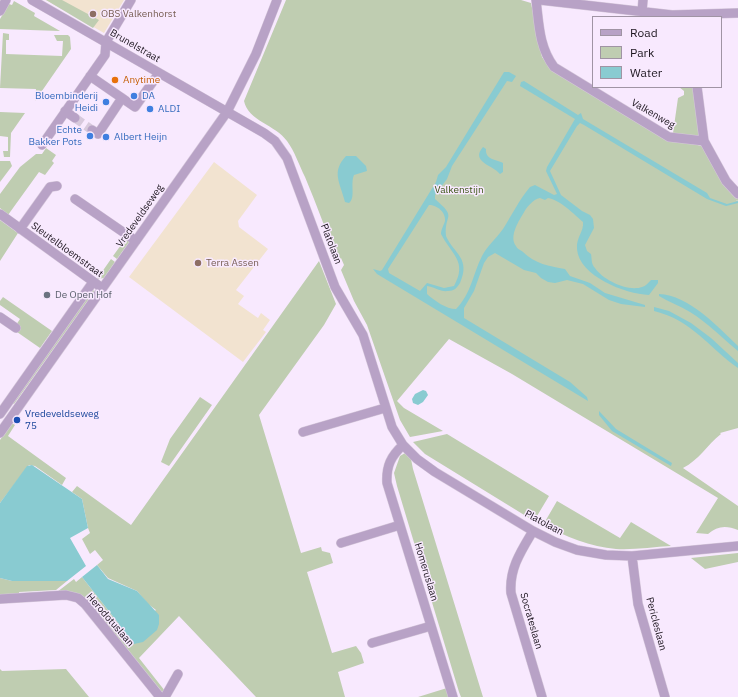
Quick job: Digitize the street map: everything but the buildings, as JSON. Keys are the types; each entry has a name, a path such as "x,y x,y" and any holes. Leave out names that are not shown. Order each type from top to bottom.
{"street":[{"path":"0,11 6,0"},
{"name":"Brunelstraat","path":"32,0 227,112"},
{"path":"42,145 105,55 106,42 131,0"},
{"name":"Vredeveldseweg","path":"0,433 227,112 256,54 278,0"},
{"name":"Valkenweg","path":"536,0 542,46 547,58 554,67 669,137 704,141"},
{"path":"540,0 690,16 738,13"},
{"path":"642,12 643,0"},
{"path":"90,76 135,107 159,73"},
{"path":"697,88 704,141 726,181 738,194"},
{"path":"92,130 98,134 122,98"},
{"path":"66,111 75,118"},
{"name":"Platolaan","path":"227,112 269,136 279,146 287,158 335,287 362,336 392,428 403,445 426,466 533,531 555,542 577,550 606,555 632,556 738,546"},
{"name":"Sleutelbloemstraat","path":"20,229 50,187 57,186"},
{"path":"75,199 136,241"},
{"name":"Sleutelbloemstraat","path":"0,214 102,288"},
{"path":"0,414 93,282"},
{"path":"0,317 16,328"},
{"path":"302,432 385,408"},
{"name":"Homeruslaan","path":"403,445 390,460 386,474 387,483 453,697"},
{"path":"341,543 400,525"},
{"name":"Socrateslaan","path":"533,531 517,558 510,583 511,594 542,697"},
{"name":"Pericleslaan","path":"632,556 638,604 665,697"},
{"name":"Herodotuslaan","path":"0,599 66,595 78,598 85,604 160,697"},
{"path":"372,644 431,626"},
{"path":"165,697 178,674"}],"shaded area":[{"name":"OBS Valkenhorst","path":"46,0 124,0 104,33"},
{"name":"Terra Assen","path":"214,162 257,195 238,221 239,227 268,249 236,290 244,296 238,304 258,318 261,313 270,320 263,330 266,332 243,362 129,277"}],"green space":[{"path":"46,0 62,0 99,20 93,28"},
{"name":"Valkenstijn","path":"286,0 521,0 531,3 542,57 551,69 669,140 703,146 738,198 738,201 736,200 738,202 738,428 720,433 721,434 698,457 683,468 738,506 738,530 730,527 722,527 715,529 708,534 696,533 718,498 512,374 449,339 397,401 404,408 443,431 410,437 400,420 367,325 354,301 341,270 344,265 341,258 338,262 295,154 290,145 282,136 251,113 244,101"},
{"path":"14,1 35,13 34,16 60,31 0,29 0,19 9,4 12,5"},
{"path":"3,33 9,34 9,40 6,40 6,54 62,56 63,41 57,41 54,35 68,35 70,37 71,49 35,101 36,89 0,88"},
{"path":"680,88 694,88 700,135 696,138 673,133 678,98 684,95 684,91"},
{"path":"0,112 25,113 11,133 10,157 4,157 3,151 8,151 8,137 0,136"},
{"path":"46,148 56,155 52,161 54,163 45,175 39,172 8,215 0,208 0,194 20,167 36,154 42,154"},
{"path":"0,161 10,161 12,166 0,182"},
{"path":"0,220 18,233 0,261"},
{"path":"126,238 130,241 117,259 113,256"},
{"path":"111,259 115,262 104,278 97,279"},
{"path":"319,261 336,304 324,325 259,415 301,553 321,547 322,551 330,553 333,563 307,572 332,653 356,646 361,653 364,663 338,672 345,697 256,697 179,616 139,658 165,691 162,692 84,599 57,592 74,579 76,582 82,577 119,624 123,636 156,610 148,604 137,591 108,578 97,565 103,560 95,550 90,554 82,539 90,533 82,499 72,492 77,486 131,525"},
{"path":"93,289 94,292 14,404 12,403"},
{"path":"3,297 52,331 40,348 17,332 16,325 20,319 0,305 0,301"},
{"path":"200,397 212,405 169,466 161,462 170,439"},
{"path":"12,423 15,425 8,436 66,478 62,485 35,466 29,465 0,503 0,440"},
{"path":"447,434 549,496 534,521 425,454 413,442"},
{"path":"405,453 410,454 413,469 483,697 461,697 459,692 394,473 400,456"},
{"path":"557,501 620,538 631,522 671,546 616,549 597,546 569,537 543,525"},
{"path":"738,553 738,562 705,569 691,558"},
{"path":"0,578 12,581 67,581 56,590 19,592 19,594 0,595"},
{"path":"0,669 2,671 66,669 89,697 0,697"},
{"path":"447,688 450,697 418,697"}],"water":[{"path":"504,72 509,72 516,76 512,82 507,81 452,166 447,179 435,195 435,199 448,213 446,236 463,262 464,268 460,283 455,289 445,291 427,286 427,294 441,304 452,309 456,309 465,297 484,252 503,229 530,187 535,185 554,195 557,194 546,171 575,119 520,86 521,82 524,81 578,115 581,113 583,119 707,193 710,198 727,204 738,201 738,203 726,206 707,199 584,125 580,123 577,126 550,171 561,195 582,211 590,215 593,219 594,228 585,245 587,251 591,254 593,265 610,281 630,288 642,287 651,280 658,280 658,283 649,295 639,294 616,287 594,275 580,259 577,249 583,222 567,208 553,199 548,198 545,200 540,198 530,204 517,225 513,238 514,242 518,249 537,262 565,269 570,276 590,283 605,293 645,305 645,307 621,304 609,300 583,284 567,280 555,283 548,282 536,273 524,270 495,253 488,257 484,263 474,291 464,308 464,318 570,382 587,397 588,401 377,274 373,269 380,271 382,270 436,182 438,175 446,167","holes":["429,205 438,208 444,215 445,221 441,234 456,258 459,264 459,270 454,286 444,288 427,283 420,291 389,273 388,269"]},
{"path":"483,147 486,149 486,153 489,157 503,163 503,172 500,174 481,160 479,156"},
{"path":"346,156 356,156 366,166 367,171 354,175 353,194 349,203 345,202 338,178 339,167"},
{"path":"659,294 681,300 702,313 738,346 738,351 697,316 659,296"},
{"path":"654,307 669,311 691,323 711,338 738,363 738,368 689,327 667,315 654,311"},
{"path":"423,390 426,391 428,395 423,402 418,405 413,403 412,399 415,394"},
{"path":"599,411 616,429 672,463 671,466 612,431 599,415"},
{"path":"32,465 82,499 88,528 70,538 86,566 67,581 12,581 0,578 0,503 27,466"},
{"path":"97,565 108,579 137,591 159,615 157,630 143,642 134,644 123,636 119,624 82,577"}],"tunnel":[{"path":"75,118 92,130"}],"place":[{"name":"OBS Valkenhorst","path":"93,14"},
{"name":"Anytime","path":"115,80"},
{"name":"DA","path":"134,96"},
{"name":"Bloembinderij Heidi","path":"106,102"},
{"name":"ALDI","path":"150,109"},
{"name":"Echte Bakker Pots","path":"90,136"},
{"name":"Albert Heijn","path":"106,137"},
{"name":"Terra Assen","path":"198,263"},
{"name":"De Open Hof","path":"47,295"},
{"name":"Vredeveldseweg 75","path":"17,420"}]}
